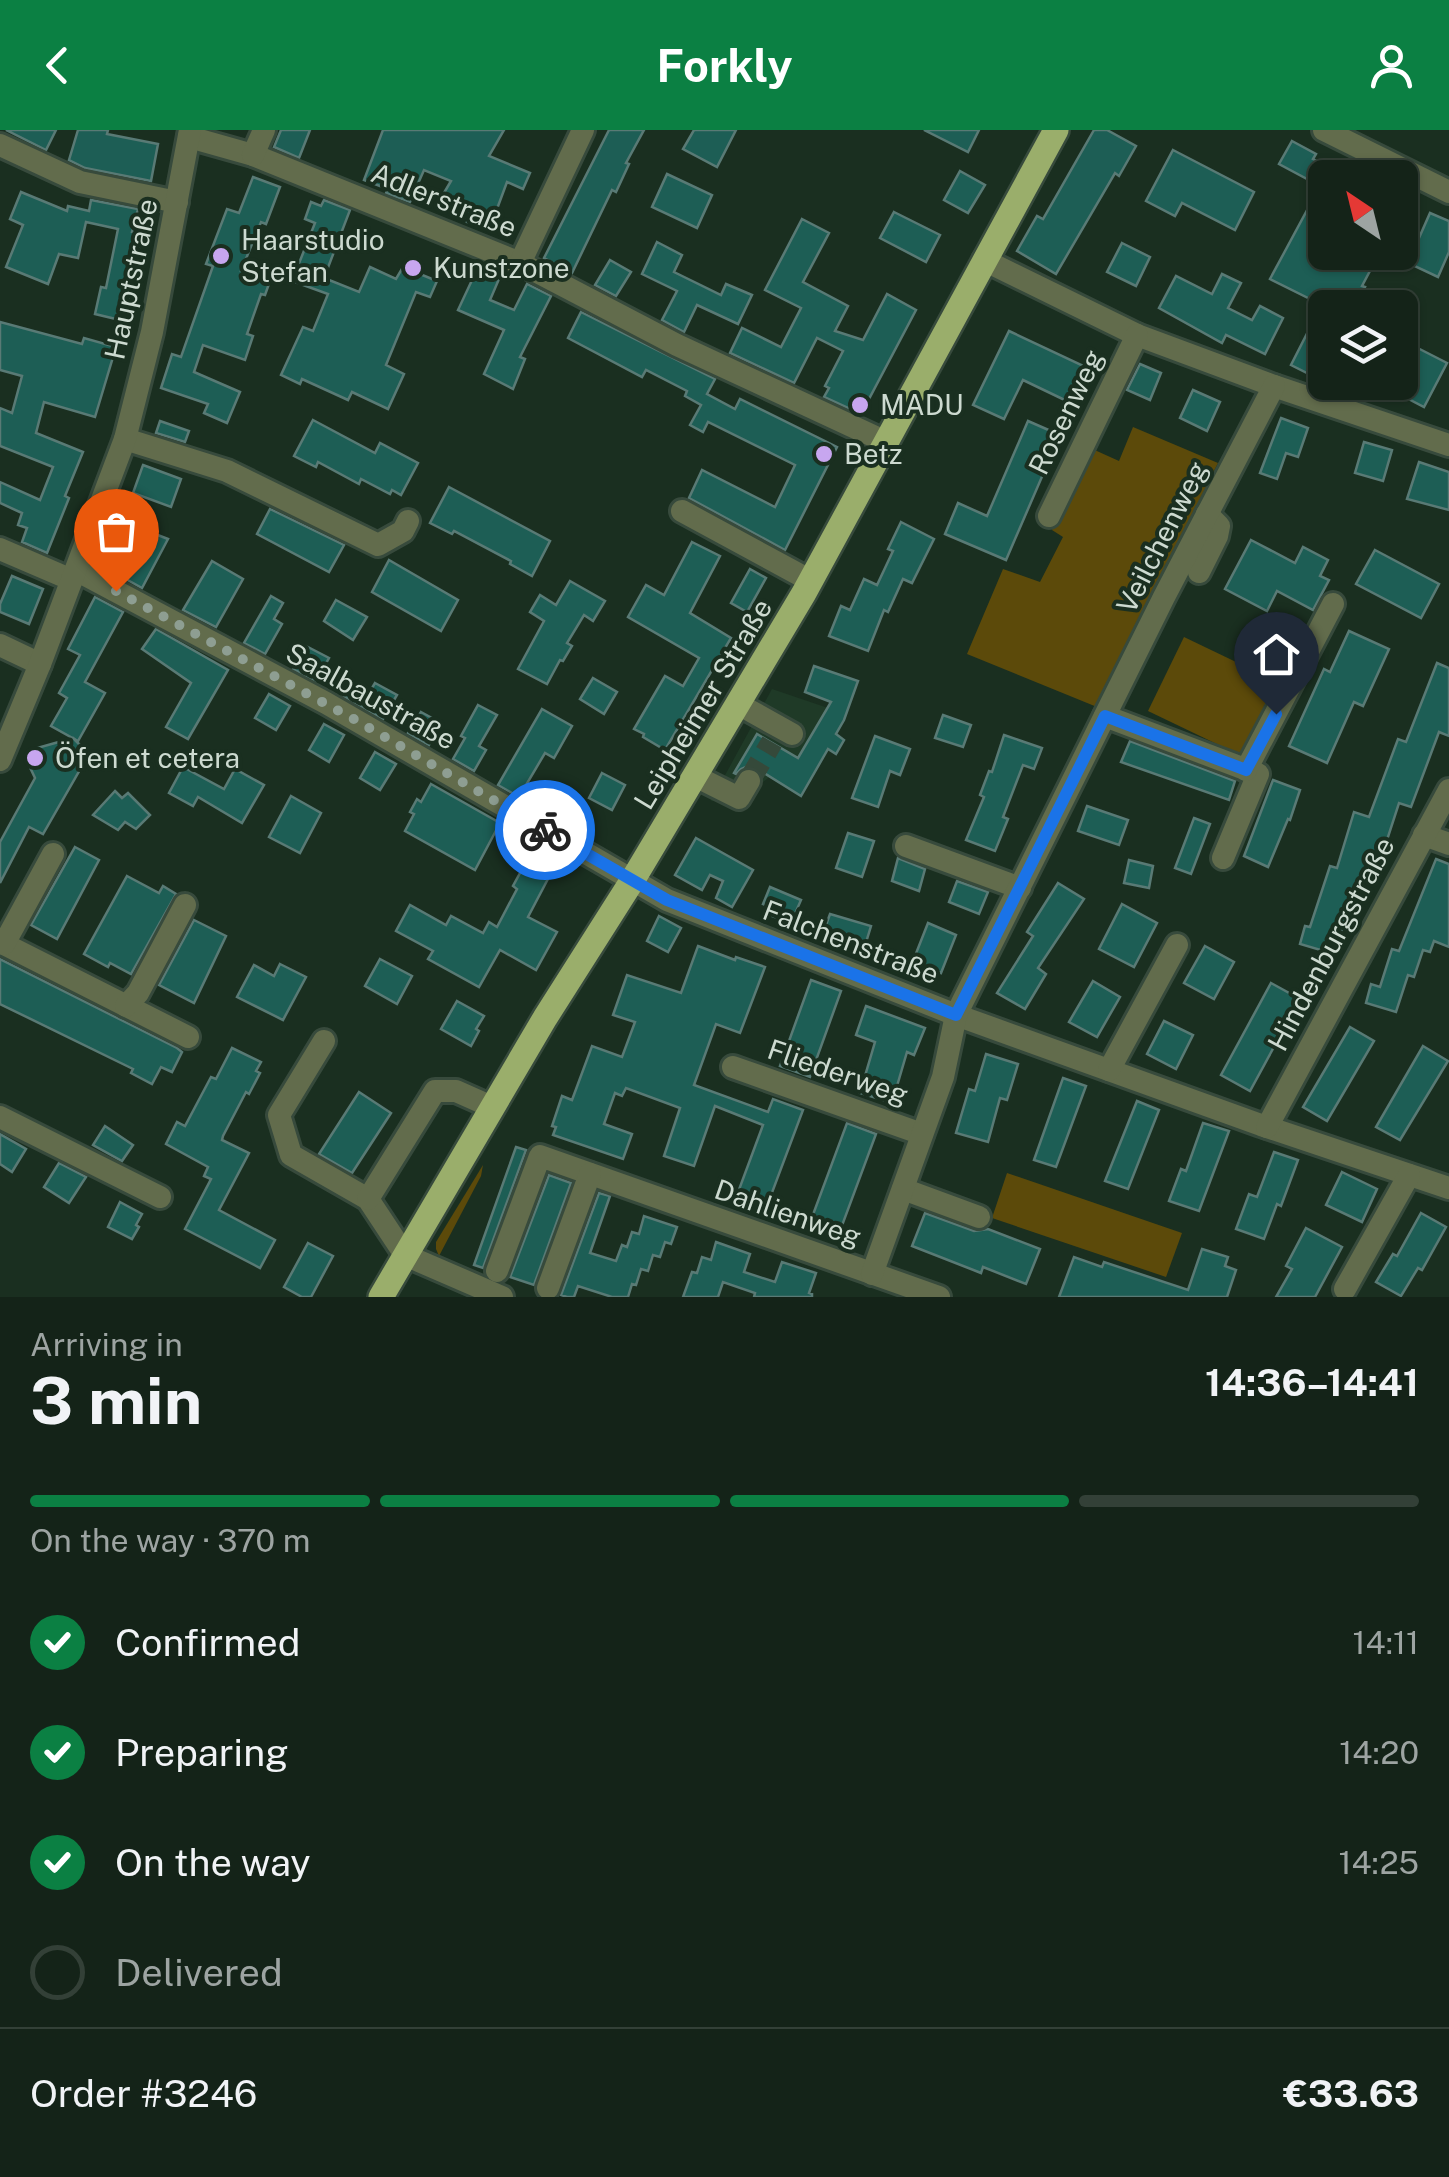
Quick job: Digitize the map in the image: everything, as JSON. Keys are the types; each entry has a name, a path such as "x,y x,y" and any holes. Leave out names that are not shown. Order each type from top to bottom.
{"main road":[{"name":"Leipheimer Straße","path":"381,1297 556,999 632,881 811,581 1056,130"}],"street":[{"path":"253,154 264,130"},
{"path":"520,263 583,130"},
{"path":"1324,130 1449,192"},
{"name":"Adlerstraße","path":"189,134 253,154 520,263 677,345 886,442"},
{"name":"Hauptstraße","path":"0,760 6,727 40,664 125,439 149,346 189,134"},
{"path":"0,145 80,182 178,202"},
{"name":"Rosenweg","path":"984,260 1137,335 1449,445"},
{"name":"Rosenweg","path":"1049,516 1137,335"},
{"name":"Veilchenweg","path":"956,1015 1274,386"},
{"path":"125,439 228,471 378,545 403,532 408,521"},
{"path":"682,512 811,581"},
{"path":"1199,572 1218,536 1219,526 1207,514"},
{"name":"Saalbaustraße","path":"0,549 74,575 343,713 632,881"},
{"path":"1246,770 1332,604"},
{"path":"0,645 40,664"},
{"path":"738,704 775,732"},
{"path":"1105,716 1258,774 1222,858"},
{"path":"695,776 738,783"},
{"name":"Hindenburgstraße","path":"1267,1127 1449,790"},
{"path":"1424,835 1449,844"},
{"path":"906,846 1020,888"},
{"path":"53,854 2,943 132,1000 175,1014"},
{"name":"Falchenstraße","path":"632,881 667,900 956,1015 1449,1188"},
{"path":"132,1000 185,905"},
{"path":"1109,1070 1177,944"},
{"path":"132,1000 188,1037"},
{"name":"Fliederweg","path":"872,1274 943,1077 956,1015"},
{"path":"324,1042 279,1115 292,1155 368,1199 405,1255 502,1297"},
{"name":"Fliederweg","path":"733,1067 922,1134"},
{"path":"368,1199 402,1150 435,1091 456,1091 492,1107"},
{"path":"0,1117 160,1197"},
{"name":"Dahlienweg","path":"497,1271 540,1156 939,1297"},
{"path":"548,1288 590,1174"},
{"path":"1345,1289 1409,1175"},
{"path":"904,1189 979,1218"}],"shaded area":[{"path":"1133,427 1218,463 1097,707 967,654 1003,569 1040,582 1063,537 1052,530 1088,447 1119,461"},
{"path":"1184,637 1284,685 1248,759 1148,711"},
{"path":"772,689 828,708 823,717 840,727 836,734 844,740 836,754 827,749 800,754 747,799 711,801"},
{"path":"483,1165 481,1176 439,1256 436,1242"},
{"path":"1007,1173 1182,1233 1166,1277 992,1218"}],"building":[{"path":"6,130 56,130 46,150"},
{"path":"78,130 108,130 107,134 158,144 151,181 85,168 69,160"},
{"path":"281,130 310,130 299,158 274,147"},
{"path":"383,130 504,130 489,156 530,173 523,189 507,182 494,217 500,219 495,232 467,222 468,219 438,203 451,181 424,170 410,202 364,180"},
{"path":"609,130 644,130 572,273 544,258"},
{"path":"694,130 736,130 717,167 683,149"},
{"path":"924,130 979,130 968,152"},
{"path":"1094,130 1107,130 1136,146 1119,176 1115,173 1056,274 1017,251 1037,216 1043,219"},
{"path":"1292,141 1316,154 1315,160 1308,160 1308,180 1279,164"},
{"path":"1173,150 1254,192 1235,230 1182,203 1175,216 1146,201"},
{"path":"960,171 985,185 968,213 944,200"},
{"path":"667,174 712,195 697,228 652,207"},
{"path":"253,177 280,187 241,271 270,281 265,295 261,294 247,334 253,336 245,360 203,345 194,372 240,392 227,423 204,413 208,404 161,388 172,354 181,357 213,266 206,264 227,209 239,213"},
{"path":"21,192 67,211 68,206 89,211 91,200 138,209 132,232 142,235 124,321 95,314 101,287 106,288 118,229 86,222 78,258 59,254 48,284 6,267 23,225 10,219"},
{"path":"324,200 350,210 324,278 359,292 370,267 396,279 403,267 437,281 430,297 416,292 386,365 404,374 388,409 352,392 348,400 302,379 300,384 281,375 303,327 313,331 328,294 292,281 315,223 305,219 311,202 321,206"},
{"path":"1308,208 1308,270 1370,270 1363,290 1308,290 1308,298 1270,279"},
{"path":"894,212 940,235 926,262 880,238"},
{"path":"1430,213 1449,221 1449,252 1438,277 1418,268 1418,240"},
{"path":"802,219 829,233 803,282 848,306 835,331 863,340 887,294 916,310 861,414 824,397 829,388 825,386 843,351 817,338 794,383 730,353 742,328 781,347 801,308 765,290"},
{"path":"657,242 682,255 674,272 721,295 726,284 752,295 738,324 697,305 684,332 662,320 677,291 642,274"},
{"path":"1122,243 1150,257 1136,286 1107,272"},
{"path":"610,260 631,272 616,296 595,285"},
{"path":"480,263 502,272 490,300 514,310 527,284 551,296 520,357 525,359 513,389 484,374 504,330 458,310"},
{"path":"1222,274 1241,283 1228,308 1252,320 1260,306 1283,318 1265,354 1226,335 1222,343 1159,308 1176,276 1212,294"},
{"path":"581,312 715,379 707,394 735,409 740,399 837,447 785,550 689,498 702,470 775,507 795,465 708,422 703,432 690,425 701,405 685,396 687,391 646,370 642,377 568,338"},
{"path":"0,322 82,344 84,338 116,347 95,417 44,402 36,433 83,452 47,553 22,542 27,528 18,525 22,513 0,503 0,482 40,500 53,467 0,446 0,408 12,413 22,376 0,370"},
{"path":"1009,331 1090,369 1073,404 1023,380 1004,419 973,405"},
{"path":"1308,332 1308,374 1291,365"},
{"path":"1418,348 1447,363 1424,407 1411,400 1418,400"},
{"path":"1140,364 1161,373 1150,400 1127,390"},
{"path":"1193,390 1220,402 1207,431 1180,418"},
{"path":"1281,418 1308,428 1298,457 1286,453 1277,479 1260,473"},
{"path":"313,420 375,453 380,443 418,463 401,495 392,490 390,494 361,479 359,484 318,462 316,467 294,456"},
{"path":"160,421 189,431 185,442 156,433"},
{"path":"1028,421 1060,435 1006,560 945,534 958,503 987,516"},
{"path":"1364,442 1392,450 1383,481 1355,473"},
{"path":"1419,462 1449,472 1449,510 1407,499"},
{"path":"143,465 181,479 171,507 133,493"},
{"path":"449,487 550,541 532,576 454,531 452,534 430,523"},
{"path":"270,509 344,545 329,572 257,534"},
{"path":"124,522 168,539 142,588 108,569"},
{"path":"901,522 934,539 912,583 903,579 888,612 884,610 868,651 829,636 841,606 850,610 864,579 877,585"},
{"path":"1251,540 1295,563 1303,547 1328,560 1320,576 1329,580 1313,610 1277,591 1267,611 1225,589"},
{"path":"692,542 720,556 690,613 731,638 665,750 634,729 665,676 683,686 699,658 628,617 646,585 664,595"},
{"path":"1375,550 1439,584 1421,618 1356,584"},
{"path":"389,560 458,600 441,631 372,592"},
{"path":"212,561 243,579 216,627 183,610"},
{"path":"750,569 766,578 747,612 731,603"},
{"path":"12,576 43,589 29,624 0,612"},
{"path":"570,581 605,601 593,621 584,615 567,643 572,646 547,684 518,669 544,621 530,612 540,595 556,605"},
{"path":"271,596 283,603 274,619 282,624 265,654 244,643"},
{"path":"95,597 123,612 85,682 105,693 78,741 51,726 67,698 59,693 80,655 68,649"},
{"path":"336,600 367,617 353,640 324,621"},
{"path":"156,629 228,670 188,739 166,727 191,683 142,649"},
{"path":"1349,631 1389,649 1363,706 1354,702 1327,763 1289,746 1324,669 1330,672"},
{"path":"306,646 329,658 316,681 293,669"},
{"path":"1437,663 1449,668 1449,736 1439,732 1411,807 1399,803 1374,880 1360,876 1334,954 1300,944 1305,926 1310,927 1330,866 1337,868 1354,812 1369,817 1398,739 1406,742"},
{"path":"814,666 858,681 836,734 844,740 836,754 828,749 801,796 756,768 748,766 734,773 757,734 798,758 831,702 805,692"},
{"path":"593,678 617,692 604,714 580,699"},
{"path":"375,683 397,695 383,719 342,695 346,687 366,698"},
{"path":"269,694 290,706 276,730 255,718"},
{"path":"478,705 497,715 479,746 486,750 474,771 453,759"},
{"path":"542,709 572,726 554,758 545,753 519,797 498,785"},
{"path":"421,712 441,723 429,745 408,733"},
{"path":"943,715 971,725 963,747 935,738"},
{"path":"324,724 344,735 329,762 309,750"},
{"path":"1004,735 1042,748 1034,769 1023,765 995,851 966,840"},
{"path":"875,736 910,749 900,775 890,771 878,807 852,798"},
{"path":"73,738 89,754 43,834 29,827 0,883 0,842 35,778 26,759 30,750"},
{"path":"1130,741 1235,781 1229,800 1121,762"},
{"path":"375,752 396,764 380,790 360,778"},
{"path":"183,767 224,789 235,769 264,785 242,823 198,797 193,806 169,793"},
{"path":"602,773 625,785 612,810 589,798"},
{"path":"1273,780 1300,790 1268,867 1244,856"},
{"path":"431,784 500,823 475,870 405,831 417,799 421,802"},
{"path":"115,791 122,798 128,793 150,815 136,829 125,822 118,830 93,815"},
{"path":"291,796 321,813 300,853 269,837"},
{"path":"1087,806 1128,820 1119,845 1078,831"},
{"path":"1194,818 1210,824 1191,874 1175,868"},
{"path":"848,833 874,841 862,877 836,868"},
{"path":"696,838 753,870 732,907 716,898 723,881 710,875 702,890 675,875"},
{"path":"537,842 560,856 528,917 557,932 536,970 500,950 479,987 428,959 433,951 396,931 410,905 446,925 451,916 483,933 489,922 497,927"},
{"path":"75,847 99,860 57,939 31,925"},
{"path":"898,858 925,869 919,891 892,881"},
{"path":"1436,859 1449,864 1449,947 1434,941 1430,952 1423,950 1414,977 1408,975 1396,1012 1366,1003 1371,984 1380,987 1392,949 1399,951"},
{"path":"1129,860 1153,866 1149,888 1124,883"},
{"path":"127,876 159,893 163,886 176,894 131,974 84,954"},
{"path":"957,881 988,892 979,914 949,902"},
{"path":"1058,883 1084,899 1038,968 1046,974 1025,1009 997,993 1033,936 1027,932"},
{"path":"770,887 801,900 791,923 772,916 775,909 763,904"},
{"path":"1122,904 1157,923 1134,967 1099,949"},
{"path":"830,914 871,926 864,949 822,936"},
{"path":"659,916 681,928 668,952 647,941"},
{"path":"194,920 226,936 194,1003 159,985"},
{"path":"928,923 956,935 941,973 913,961"},
{"path":"698,946 765,967 740,1033 716,1024 694,1085 768,1112 773,1099 803,1110 767,1206 737,1195 763,1125 715,1106 694,1166 664,1156 680,1108 626,1088 622,1096 615,1093 604,1124 632,1134 623,1159 553,1135 562,1096 572,1100 592,1046 622,1057 635,1022 613,1015 627,975 681,993"},
{"path":"1205,946 1234,962 1214,999 1184,983"},
{"path":"0,959 177,1048 182,1052 172,1072 161,1067 152,1084 131,1073 133,1069 0,1004"},
{"path":"380,959 412,976 397,1004 365,986"},
{"path":"280,964 306,977 283,1020 237,997 254,965 274,976"},
{"path":"811,980 841,991 810,1077 780,1066"},
{"path":"1093,981 1120,997 1097,1037 1069,1022"},
{"path":"1271,983 1300,999 1250,1091 1221,1075"},
{"path":"457,1001 484,1016 471,1046 441,1029"},
{"path":"866,1006 925,1028 914,1055 907,1052 892,1103 860,1093 875,1042 856,1035"},
{"path":"1164,1021 1193,1035 1176,1069 1147,1054"},
{"path":"1350,1027 1374,1041 1327,1121 1303,1107"},
{"path":"1423,1046 1448,1061 1400,1140 1376,1127"},
{"path":"232,1048 261,1062 256,1071 260,1073 223,1136 222,1140 249,1153 219,1210 275,1240 260,1268 185,1229 211,1179 204,1176 208,1167 166,1144 177,1122 185,1126 211,1077 216,1079"},
{"path":"986,1054 1018,1064 1007,1100 1000,1098 988,1142 956,1133 969,1089 975,1091"},
{"path":"1063,1078 1086,1086 1056,1167 1034,1160"},
{"path":"359,1092 391,1113 352,1173 319,1154"},
{"path":"1137,1101 1159,1110 1128,1189 1105,1181"},
{"path":"847,1123 876,1134 840,1231 811,1220"},
{"path":"1203,1123 1229,1131 1199,1211 1169,1201 1181,1169 1186,1171"},
{"path":"105,1126 133,1145 122,1161 93,1145"},
{"path":"0,1134 26,1149 12,1172 0,1164"},
{"path":"516,1147 526,1150 483,1268 474,1265"},
{"path":"1274,1152 1298,1160 1264,1239 1236,1229 1249,1194 1257,1197"},
{"path":"59,1163 86,1177 69,1203 44,1187"},
{"path":"1342,1172 1377,1189 1362,1222 1326,1205"},
{"path":"549,1175 571,1183 534,1285 510,1277"},
{"path":"599,1193 610,1196 590,1253 616,1261 632,1232 639,1234 644,1216 677,1227 671,1244 665,1242 660,1257 653,1255 648,1271 641,1269 628,1297 612,1297 578,1286 574,1297 561,1295"},
{"path":"120,1202 142,1214 132,1239 108,1227"},
{"path":"925,1213 974,1231 988,1229 1040,1249 1026,1284 983,1267 981,1273 912,1246"},
{"path":"1421,1213 1446,1227 1422,1270 1418,1268 1401,1296 1376,1282 1393,1254 1397,1256"},
{"path":"1306,1228 1342,1247 1315,1297 1276,1297 1292,1269 1286,1266"},
{"path":"716,1242 750,1254 744,1272 775,1282 782,1262 816,1273 809,1293 812,1297 754,1297 755,1293 723,1282 718,1297 683,1297 692,1272 697,1273 702,1257 711,1260"},
{"path":"308,1243 333,1256 311,1297 302,1297 284,1287"},
{"path":"1202,1249 1228,1257 1225,1266 1236,1270 1227,1297 1059,1297 1074,1257 1102,1267 1104,1262 1188,1290"}],"tunnel":[{"path":"749,781 772,742"}],"way so far":[{"path":"116,591 352,718 545,830"}],"place":[{"name":"Haarstudio Stefan","path":"221,256"},
{"name":"Kunstzone","path":"413,268"},
{"name":"MADU","path":"860,405"},
{"name":"Betz","path":"824,454"},
{"name":"Öfen et cetera","path":"35,758"}],"route":[{"path":"545,830 667,900 956,1015 1105,716 1246,770 1276,714"}]}
